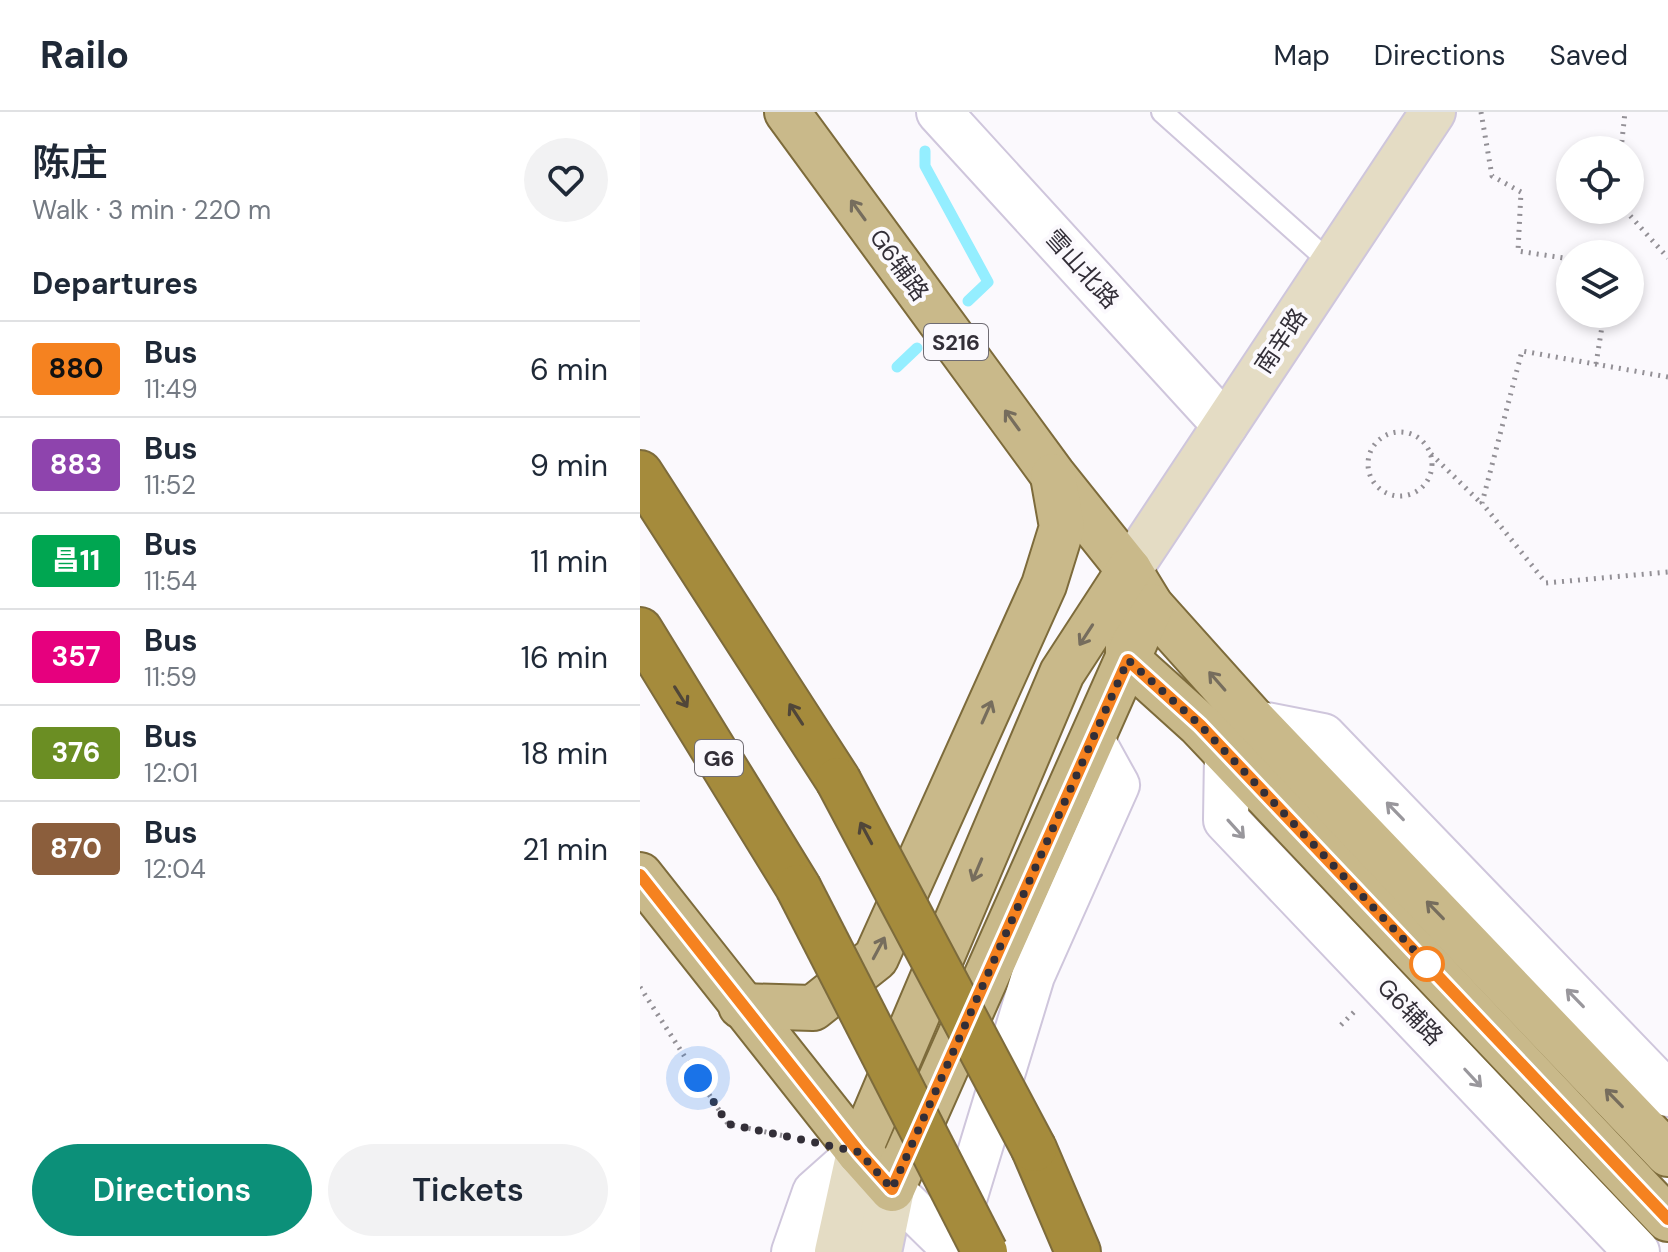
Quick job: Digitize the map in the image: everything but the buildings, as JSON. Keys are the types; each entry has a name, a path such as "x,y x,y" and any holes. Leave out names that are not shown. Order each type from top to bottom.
{"highway":[{"path":"640,473 838,780 1034,1149 1078,1252"},
{"name":"G6","path":"640,630 798,887 961,1250"}],"main road":[{"name":"G6辅路","path":"787,112 1053,475 1129,570 1151,606 1256,723 1668,1154"},
{"name":"南辛路","path":"1129,570 1433,112"},
{"path":"741,1006 813,1008 876,958 1044,585 1062,527 1053,475"},
{"path":"1128,660 1129,570"},
{"path":"837,1252 859,1152 1062,673 1129,570"},
{"path":"879,1252 892,1189 1151,606"},
{"name":"G6辅路","path":"1128,660 1200,725 1668,1219"},
{"path":"640,875 741,1006 892,1189"}],"street":[{"name":"雪山北路","path":"939,112 1225,425"},
{"path":"1256,723 1323,736 1668,1094"},
{"path":"892,1189 961,1250 1033,976 1118,785 1092,738"},
{"name":"G6辅路","path":"1227,755 1226,820 1637,1252"},
{"path":"793,1252 814,1192 859,1152"}],"lane":[{"path":"1162,112 1332,264"}],"path":[{"path":"1481,112 1492,176 1521,192 1518,251 1556,257"},
{"path":"1622,136 1625,112"},
{"path":"1638,224 1668,258"},
{"path":"1596,364 1602,328"},
{"path":"1482,503 1522,351 1668,377"},
{"path":"1430,453 1431,474 1418,491 1398,496 1379,487 1373,479 1369,459 1372,449 1397,432 1417,436 1430,453 1482,503 1546,583 1668,572"},
{"path":"640,987 728,1124 859,1152"}],"waterway":[{"path":"925,151 925,166 988,282 968,301"},
{"path":"897,367 917,348"}],"bus line":[{"name":"880","path":"640,875 741,1006 892,1189 1128,660 1200,725 1668,1219"}],"route":[{"path":"698,1078 728,1124 859,1152 892,1189 1128,660 1200,725 1427,964"}]}
